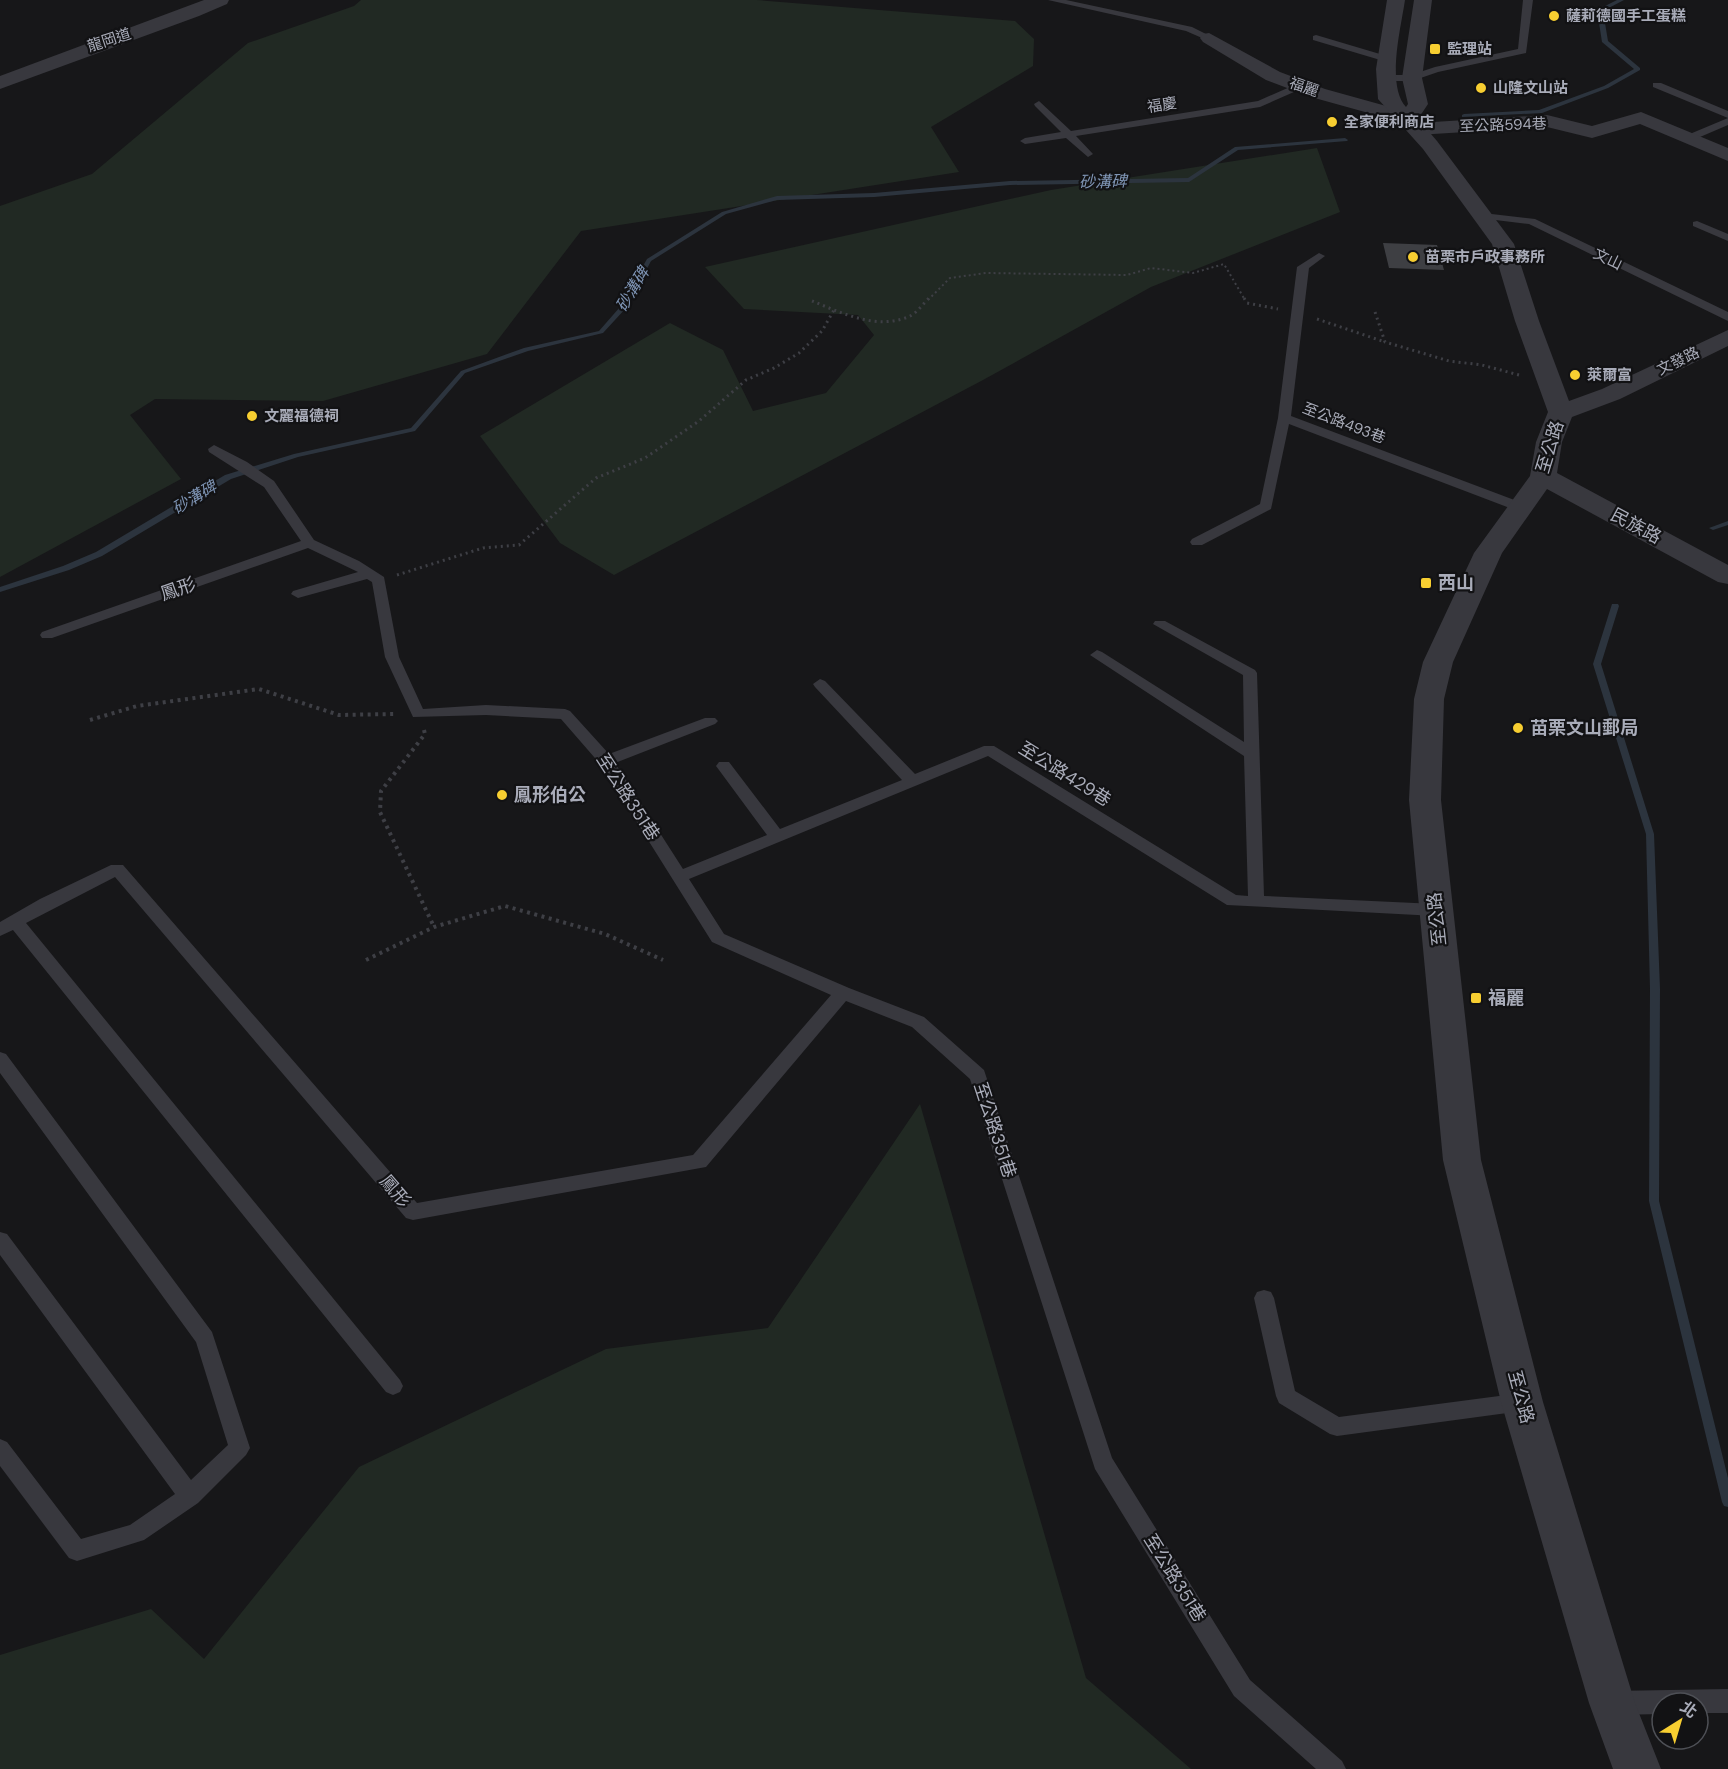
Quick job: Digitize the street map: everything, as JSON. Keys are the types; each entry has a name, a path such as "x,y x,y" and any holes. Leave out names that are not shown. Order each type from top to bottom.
{"street":[{"name":"龍岡道","path":"0,83 50,60 186,15 220,0"},
{"name":"至公路","path":"1396,0 1387,68 1388,99 1412,124 1503,244 1527,321 1561,412 1549,442 1543,476 1488,553 1438,662 1429,699 1425,800 1462,1160 1522,1402 1612,1704 1637,1769"},
{"path":"1412,124 1418,104 1412,78 1423,0"},
{"name":"福麗","path":"1209,38 1273,76 1412,124"},
{"name":"至公路594巷","path":"1412,124 1547,121 1593,132 1641,118 1689,138"},
{"path":"1689,138 1728,154"},
{"name":"文發路","path":"1561,412 1611,394 1728,337"},
{"name":"民族路","path":"1543,476 1728,576"}],"lane":[{"path":"1053,0 1189,28 1209,38"},
{"path":"1090,0 1152,20"},
{"path":"1316,38 1412,78 1435,70 1522,51 1528,0"},
{"path":"1656,85 1728,115"},
{"name":"福慶","path":"1025,141 1260,104 1299,86"},
{"path":"1039,104 1088,154"},
{"path":"1689,138 1728,121"},
{"name":"文山","path":"1483,216 1531,221 1728,317"},
{"path":"1697,224 1728,238"},
{"name":"至公路493巷","path":"1318,256 1303,267 1284,418 1520,507"},
{"path":"1197,542 1266,506 1284,418"},
{"path":"214,449 269,484 309,543 354,564 374,577 392,657 418,714"},
{"name":"鳳形","path":"47,635 309,543"},
{"path":"298,594 333,582 374,577"},
{"path":"1160,624 1250,673 1256,902"},
{"path":"1097,655 1252,754"},
{"path":"820,684 912,781"},
{"name":"至公路351巷","path":"418,714 486,710 565,714 606,761 718,938 843,993 918,1022 978,1075 1103,1462 1242,1688 1335,1769"},
{"path":"606,761 710,721"},
{"name":"至公路429巷","path":"679,877 989,750 1233,901 1436,910"},
{"path":"724,766 777,836"},
{"name":"鳳形","path":"393,1386 7,925 46,903 117,869 413,1212 699,1162 843,993"},
{"path":"0,1059 205,1338 239,1448 190,1496 136,1533 77,1551 0,1449"},
{"path":"0,1239 190,1496"},
{"path":"1264,1298 1286,1396 1337,1427 1522,1402"},
{"path":"1612,1704 1728,1701"}],"path":[{"path":"812,301 854,318 886,322 910,317 950,278 986,273 1127,275 1151,268 1193,273 1224,264 1247,303 1297,313 1449,361 1482,365 1550,381"},
{"path":"374,577 483,548 519,545 596,478 645,458 699,421 746,380 774,368 799,353 822,330 834,310"},
{"path":"1375,312 1385,342"},
{"path":"90,720 136,706 259,688 339,715 418,714 425,734 381,791 380,812 434,927"},
{"path":"366,960 434,927 505,906 605,934 663,960"}],"shaded area":[{"path":"361,0 757,0 1015,21 1034,39 1033,66 931,127 959,172 581,231 487,354 323,401 155,399 130,415 181,479 0,577 0,206 92,174 248,43 354,6"},
{"path":"1317,148 1340,212 1151,287 983,380 614,575 560,543 480,436 670,323 723,350 753,411 826,393 874,335 858,315 744,309 705,267 1051,190"},
{"path":"920,1104 1086,1678 1191,1769 0,1769 0,1655 151,1609 204,1659 359,1467 606,1349 768,1328"}],"building":[{"name":"苗栗市戶政事務所","path":"1383,243 1437,245 1444,270 1389,268"}],"waterway":[{"name":"砂溝碑","path":"1464,116 1540,112 1606,87 1638,69 1605,42 1600,10 1621,0"},
{"name":"砂溝碑","path":"0,590 66,568 99,554 228,477 296,455 413,430 463,372 526,349 601,332 623,308 649,260 724,213 777,198 874,195 1010,183 1189,180 1237,148 1345,140"},
{"path":"1713,528 1728,523"},
{"path":"1615,606 1597,664 1650,834 1655,989 1654,1201 1728,1502"}],"place":[{"name":"薩莉德國手工蛋糕","path":"1554,16"},
{"name":"監理站","path":"1435,49"},
{"name":"山隆文山站","path":"1481,88"},
{"name":"全家便利商店","path":"1332,122"},
{"name":"苗栗市戶政事務所","path":"1413,257"},
{"name":"萊爾富","path":"1575,375"},
{"name":"文麗福德祠","path":"252,416"},
{"name":"西山","path":"1426,583"},
{"name":"苗栗文山郵局","path":"1518,728"},
{"name":"鳳形伯公","path":"502,795"},
{"name":"福麗","path":"1476,998"}]}
